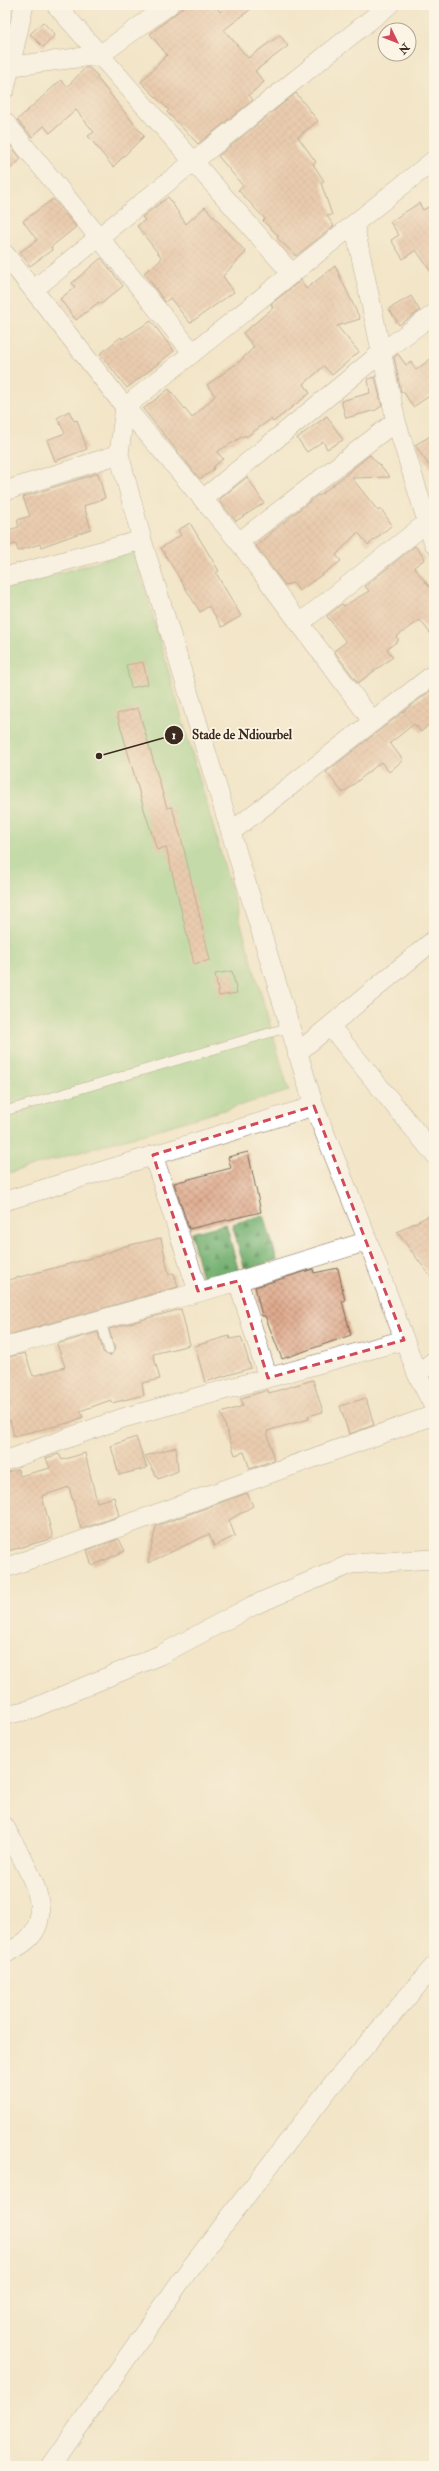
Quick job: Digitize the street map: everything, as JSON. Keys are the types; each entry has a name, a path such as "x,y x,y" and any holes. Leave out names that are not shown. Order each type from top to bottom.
{"street":[{"path":"5,89 7,67 24,5"},
{"path":"56,5 292,274"},
{"path":"7,67 100,55 169,5"},
{"path":"33,290 389,5"},
{"path":"5,122 100,236 193,353"},
{"path":"434,160 125,407 119,454 142,540 314,1106 368,1241 417,1374 434,1407"},
{"path":"354,224 396,421 430,520 434,544"},
{"path":"5,254 125,407 239,542 373,722"},
{"path":"203,500 382,352 434,314"},
{"path":"239,542 396,421"},
{"path":"5,491 119,454"},
{"path":"300,623 430,520"},
{"path":"5,577 142,540"},
{"path":"231,832 434,674"},
{"path":"297,1053 434,940"},
{"path":"330,1026 434,1154"},
{"path":"5,1201 314,1106"},
{"path":"153,1155 198,1291"},
{"path":"5,1347 100,1318 238,1281 368,1241"},
{"path":"238,1281 268,1378"},
{"path":"5,1461 123,1418 404,1340"},
{"path":"417,1374 434,1361"},
{"path":"5,1568 434,1415"},
{"path":"5,1715 29,1710 160,1656 254,1605 351,1564 434,1559"},
{"path":"5,1827 38,1892 41,1905 40,1919 35,1931 26,1941 5,1954"},
{"path":"51,2466 185,2275 330,2086 434,1966"}],"lane":[{"path":"5,1110 290,1027"},
{"path":"100,1318 109,1350"}],"highlighted area":[{"path":"314,1106 404,1340 268,1378 238,1281 198,1291 153,1155"}],"green space":[{"path":"134,551 289,1091 5,1174 5,589"},
{"path":"264,1215 277,1260 245,1270 232,1224"},
{"path":"226,1224 239,1273 203,1282 191,1233"}],"building":[{"path":"186,5 216,5 220,12 228,5 256,5 224,30 248,58 280,35 288,46 255,71 264,82 249,95 253,100 198,144 167,112 169,110 141,82 167,55 150,34"},
{"path":"43,22 55,35 43,47 30,34"},
{"path":"85,68 89,68 98,76 97,78 144,136 113,167 88,136 94,132 76,110 50,133 44,126 32,137 17,120 61,80 67,87"},
{"path":"296,93 318,121 298,137 316,162 313,164 324,181 321,183 332,215 327,216 334,226 296,256 277,238 279,236 263,221 265,219 238,190 243,186 218,156"},
{"path":"5,139 21,159 5,174"},
{"path":"168,197 186,224 205,207 246,252 223,276 234,292 190,323 170,298 165,302 144,273 161,260 161,257 137,226 145,220 142,217"},
{"path":"53,199 76,227 51,247 52,250 30,266 20,252 37,240 23,221"},
{"path":"419,203 423,210 434,204 434,276 416,250 403,259 391,240 399,235 390,222"},
{"path":"101,258 123,286 101,304 99,302 76,320 60,299 75,287 72,283"},
{"path":"335,266 360,319 337,326 359,352 332,375 324,366 304,384 310,393 273,422 271,419 246,437 245,435 217,452 223,459 213,467 214,469 200,479 143,409 169,389 192,418 215,396 207,385 239,362 254,347 243,333 273,308 271,304 301,280 306,289"},
{"path":"411,296 420,311 399,325 389,309"},
{"path":"151,321 174,351 127,388 100,354 121,337 122,339"},
{"path":"398,354 406,365 411,362 416,370 434,356 434,393 413,407 403,391 401,392 394,357"},
{"path":"375,377 382,406 376,410 346,418 341,401 370,393 368,379"},
{"path":"69,411 74,421 77,420 87,449 55,461 47,440 65,433 57,418"},
{"path":"327,416 343,440 327,449 323,441 307,452 297,438"},
{"path":"434,434 434,473 415,445"},
{"path":"370,455 390,477 352,478 378,511 381,509 392,525 368,545 358,532 336,555 341,561 299,591 294,583 285,585 256,546 280,525"},
{"path":"98,473 105,498 84,506 91,529 41,547 40,544 18,551 16,544 5,547 5,531 19,527 17,520 30,516 23,497"},
{"path":"247,477 264,503 236,521 220,502 220,499"},
{"path":"190,523 219,571 216,573 241,616 222,627 209,606 200,612 161,548 181,535 178,530"},
{"path":"415,546 425,559 414,567 434,593 434,638 420,620 396,637 399,640 387,649 393,657 358,683 334,651 346,642 327,616 342,604 344,606 369,591 365,586"},
{"path":"143,662 148,684 131,688 126,665"},
{"path":"434,688 434,720 421,732 414,724 390,743 403,760 389,772 381,762 343,793 326,772"},
{"path":"138,708 167,808 172,807 182,841 210,960 194,964 166,847 157,850 144,809 117,714"},
{"path":"232,971 237,993 219,996 215,974"},
{"path":"248,1152 261,1212 189,1229 174,1183 231,1168 228,1157"},
{"path":"434,1213 434,1281 397,1232"},
{"path":"161,1238 169,1275 174,1273 178,1287 5,1336 5,1281 99,1256 125,1246"},
{"path":"338,1268 345,1301 342,1301 351,1335 282,1359 265,1316 262,1316 255,1287 313,1269 314,1273"},
{"path":"181,1309 190,1345 153,1354 160,1379 142,1383 144,1395 112,1403 111,1400 80,1411 83,1417 68,1423 14,1436 10,1420 5,1422 5,1404 10,1403 5,1389 5,1358 25,1353 33,1376 65,1367 57,1344 98,1332 103,1352 110,1356 115,1349 109,1329"},
{"path":"229,1336 230,1339 241,1337 251,1368 205,1382 195,1346"},
{"path":"313,1380 323,1412 308,1416 309,1419 267,1431 274,1460 250,1469 244,1452 235,1455 221,1413 243,1406 241,1398 268,1390 269,1393"},
{"path":"366,1398 374,1425 349,1434 340,1406"},
{"path":"136,1437 147,1468 119,1475 111,1446"},
{"path":"176,1447 178,1471 158,1479 145,1456"},
{"path":"85,1453 97,1502 114,1497 119,1516 81,1529 69,1487 42,1496 53,1538 5,1552 5,1473 18,1469 20,1476 50,1468 46,1458 59,1454 62,1460"},
{"path":"247,1493 253,1506 229,1520 235,1536 214,1546 209,1534 148,1563 156,1526"},
{"path":"119,1539 125,1551 92,1566 87,1550"}],"place":[{"name":"Stade de Ndiourbel","path":"99,756"}]}
